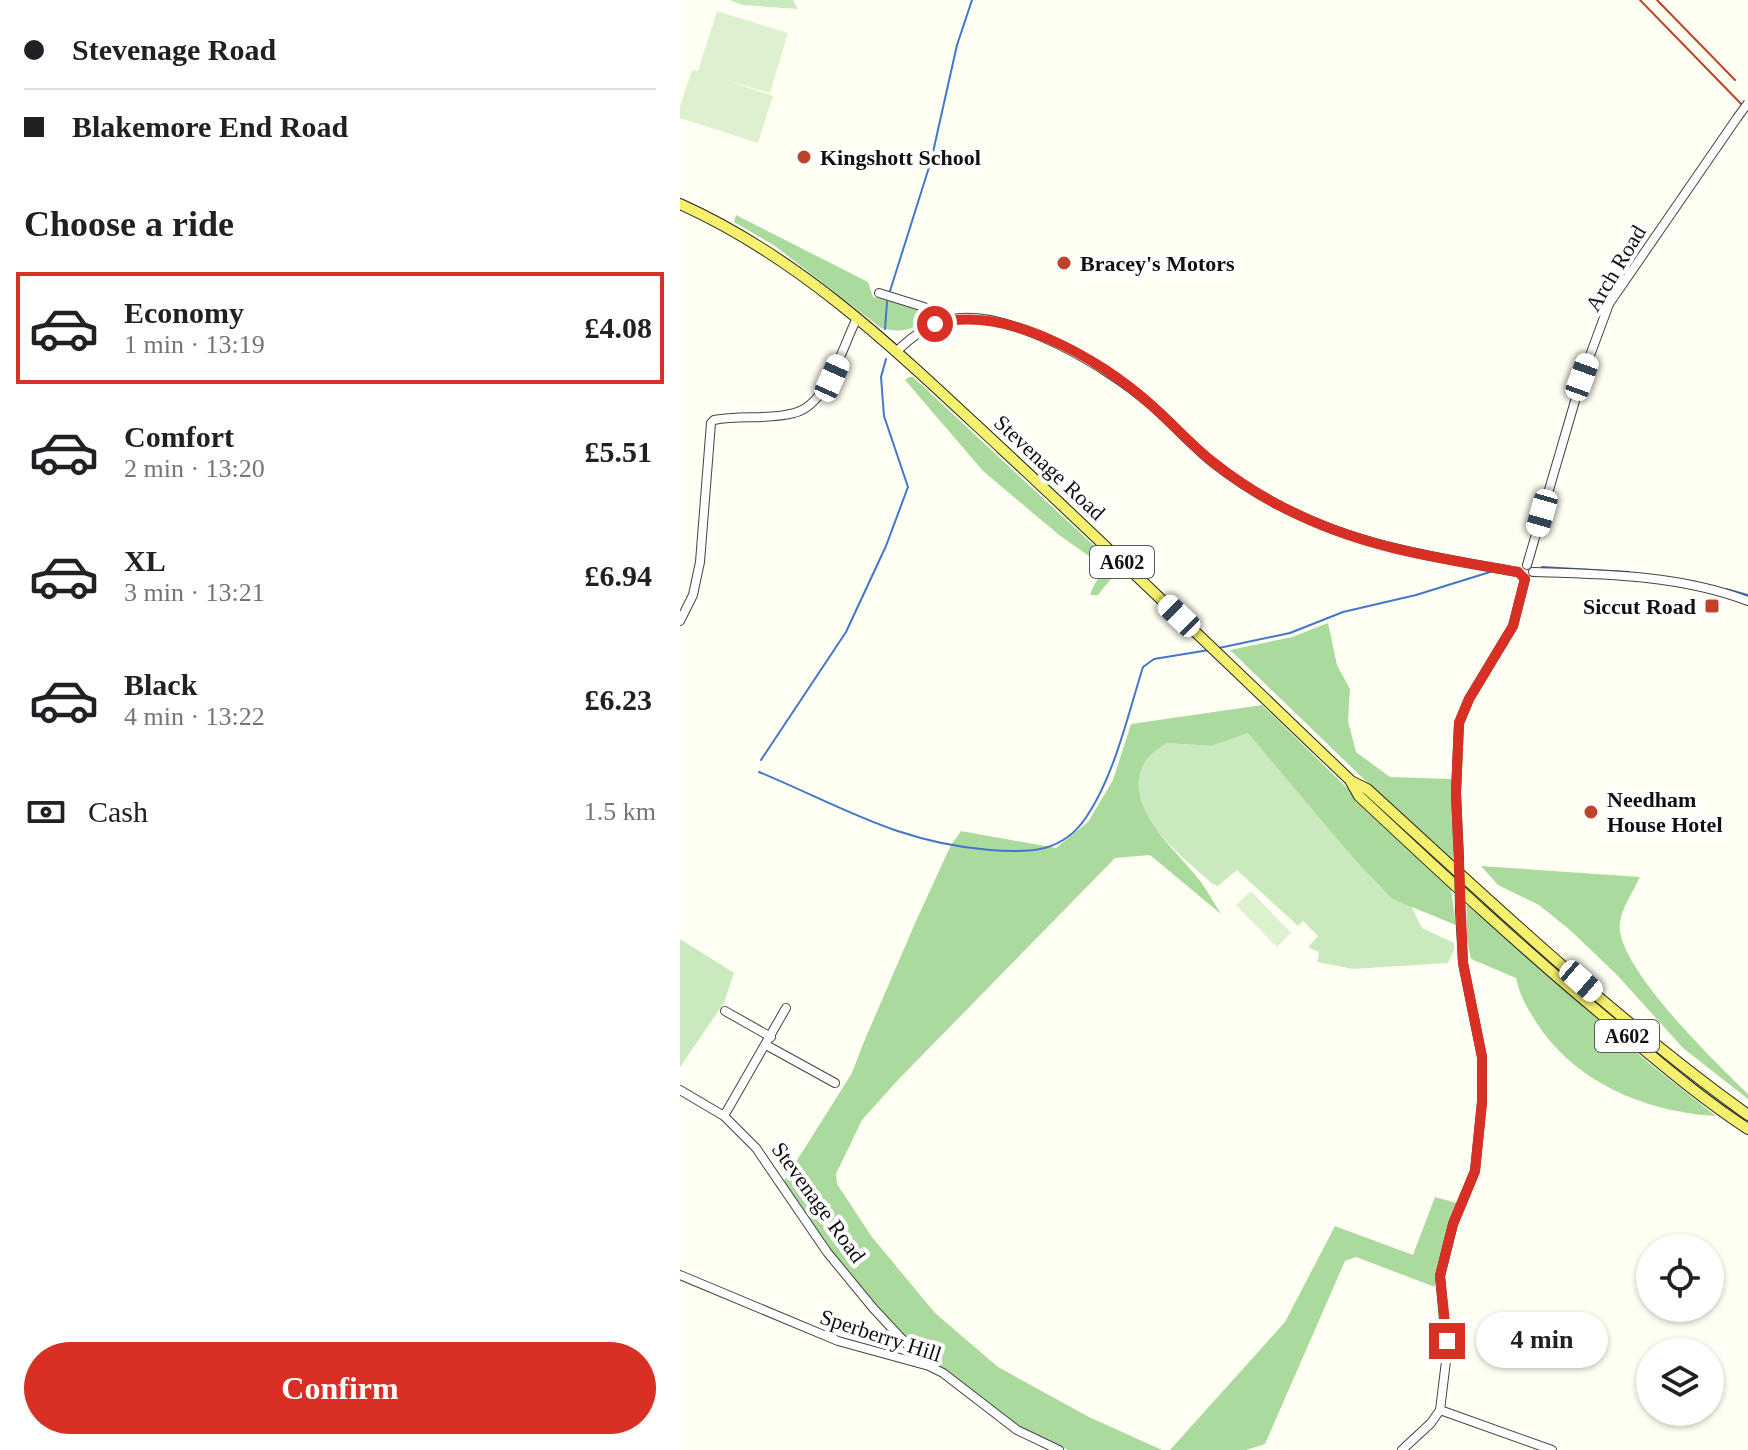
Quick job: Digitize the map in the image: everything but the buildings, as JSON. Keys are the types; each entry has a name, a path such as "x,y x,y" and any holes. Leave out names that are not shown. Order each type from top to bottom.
{"main road":[{"name":"Stevenage Road","path":"680,204 720,222 781,260 857,318 1202,638 1350,780"},
{"name":"A602","path":"1350,780 1367,789 1629,1022 1748,1115"},
{"name":"A602","path":"1350,780 1359,796 1553,975 1694,1090 1748,1129"}],"street":[{"name":"Arch Road","path":"1530,569 1582,377 1609,304 1748,103"},
{"path":"879,293 924,307 935,324"},
{"path":"680,621 693,595 700,562 711,423 726,418 794,414 806,408 832,378 857,318"},
{"path":"896,352 919,332 953,319 982,319 1067,348 1149,402 1213,462 1260,494 1300,516 1349,536 1393,549 1518,572 1525,579"},
{"path":"1518,572 1523,565 1530,569 1675,582 1748,601"},
{"path":"1402,1450 1431,1423 1440,1410 1447,1353 1440,1276 1453,1224 1475,1171 1482,1102 1482,1057 1463,963 1456,793 1459,723 1469,699 1513,626 1530,569"},
{"path":"724,1116 786,1008"},
{"path":"725,1011 835,1083"},
{"name":"Stevenage Road","path":"680,1090 724,1116 756,1148 827,1252 914,1352"},
{"name":"Sperberry Hill","path":"680,1275 838,1341 929,1366 943,1373 1017,1430 1059,1450"},
{"path":"1440,1410 1552,1450"}],"green space":[{"path":"729,0 793,0 798,9 743,5"},
{"path":"717,11 788,33 770,93 726,80 773,96 758,143 680,118 680,106 692,70 698,71"},
{"path":"736,215 868,282 873,297 922,309 928,317 906,330 881,328 775,246 734,222"},
{"path":"913,377 1119,569 1098,595 1090,595 1103,566 1059,535 983,471 905,380"},
{"path":"1328,623 1337,665 1350,689 1348,721 1356,752 1390,777 1453,779 1453,860 1230,650 1292,637"},
{"path":"1262,705 1451,889 1456,925 1392,899 1354,859 1248,733 1211,746 1166,743 1147,759 1139,776 1144,809 1201,882 1221,914 1150,855 1115,858 862,1120 836,1174 837,1184 872,1237 935,1313 998,1367 1089,1417 1162,1450 1068,1450 1018,1426 918,1352 875,1307 782,1184 852,1073 916,921 951,845 961,831 1056,848 1088,822 1113,780 1131,724"},
{"path":"1248,732 1354,859 1392,899 1411,906 1422,928 1454,943 1448,963 1353,969 1317,962 1319,952 1308,947 1318,936 1303,921 1298,926 1237,870 1218,886 1213,884 1156,829 1145,812 1139,794 1139,777 1147,759 1166,743 1211,746"},
{"path":"1481,866 1640,877 1620,922 1622,940 1633,963 1670,1013 1748,1094 1748,1099 1683,1048 1618,976 1570,930 1539,905 1498,885"},
{"path":"1251,891 1291,933 1277,947 1236,905"},
{"path":"1467,904 1650,1064 1716,1116 1662,1108 1636,1100 1612,1089 1568,1059 1533,1017 1516,978 1471,959 1467,939"},
{"path":"680,939 734,973 724,1003 680,1067"},
{"path":"1435,1197 1457,1203 1435,1287 1356,1257 1345,1261 1265,1444 1246,1450 1170,1450 1285,1322 1335,1226 1413,1255"}],"waterway":[{"path":"890,291 931,161 957,45 972,0"},
{"path":"885,329 887,302"},
{"path":"761,760 846,632 886,546 908,487 884,416 881,377 886,359"},
{"path":"1542,567 1629,572"},
{"path":"1219,648 1290,633 1343,612 1416,595 1490,572"},
{"path":"1679,579 1696,582"},
{"path":"1726,589 1748,595"},
{"path":"759,772 871,821 927,840 990,850 1044,848 1056,844 1078,828 1097,799 1120,743 1143,667 1154,659 1209,650"}],"railway":[{"path":"1640,0 1748,111"},
{"path":"1657,0 1735,80"}],"place":[{"name":"Kingshott School","path":"804,157"},
{"name":"Bracey's Motors","path":"1064,263"},
{"name":"Siccut Road","path":"1712,606"},
{"name":"Needham House Hotel","path":"1591,812"}],"route":[{"path":"935,324 953,319 982,319 1067,348 1149,402 1213,462 1260,494 1300,516 1349,536 1393,549 1518,572 1525,579 1513,626 1469,699 1459,723 1456,793 1463,963 1482,1057 1482,1102 1475,1171 1453,1224 1440,1276 1447,1341"}]}
